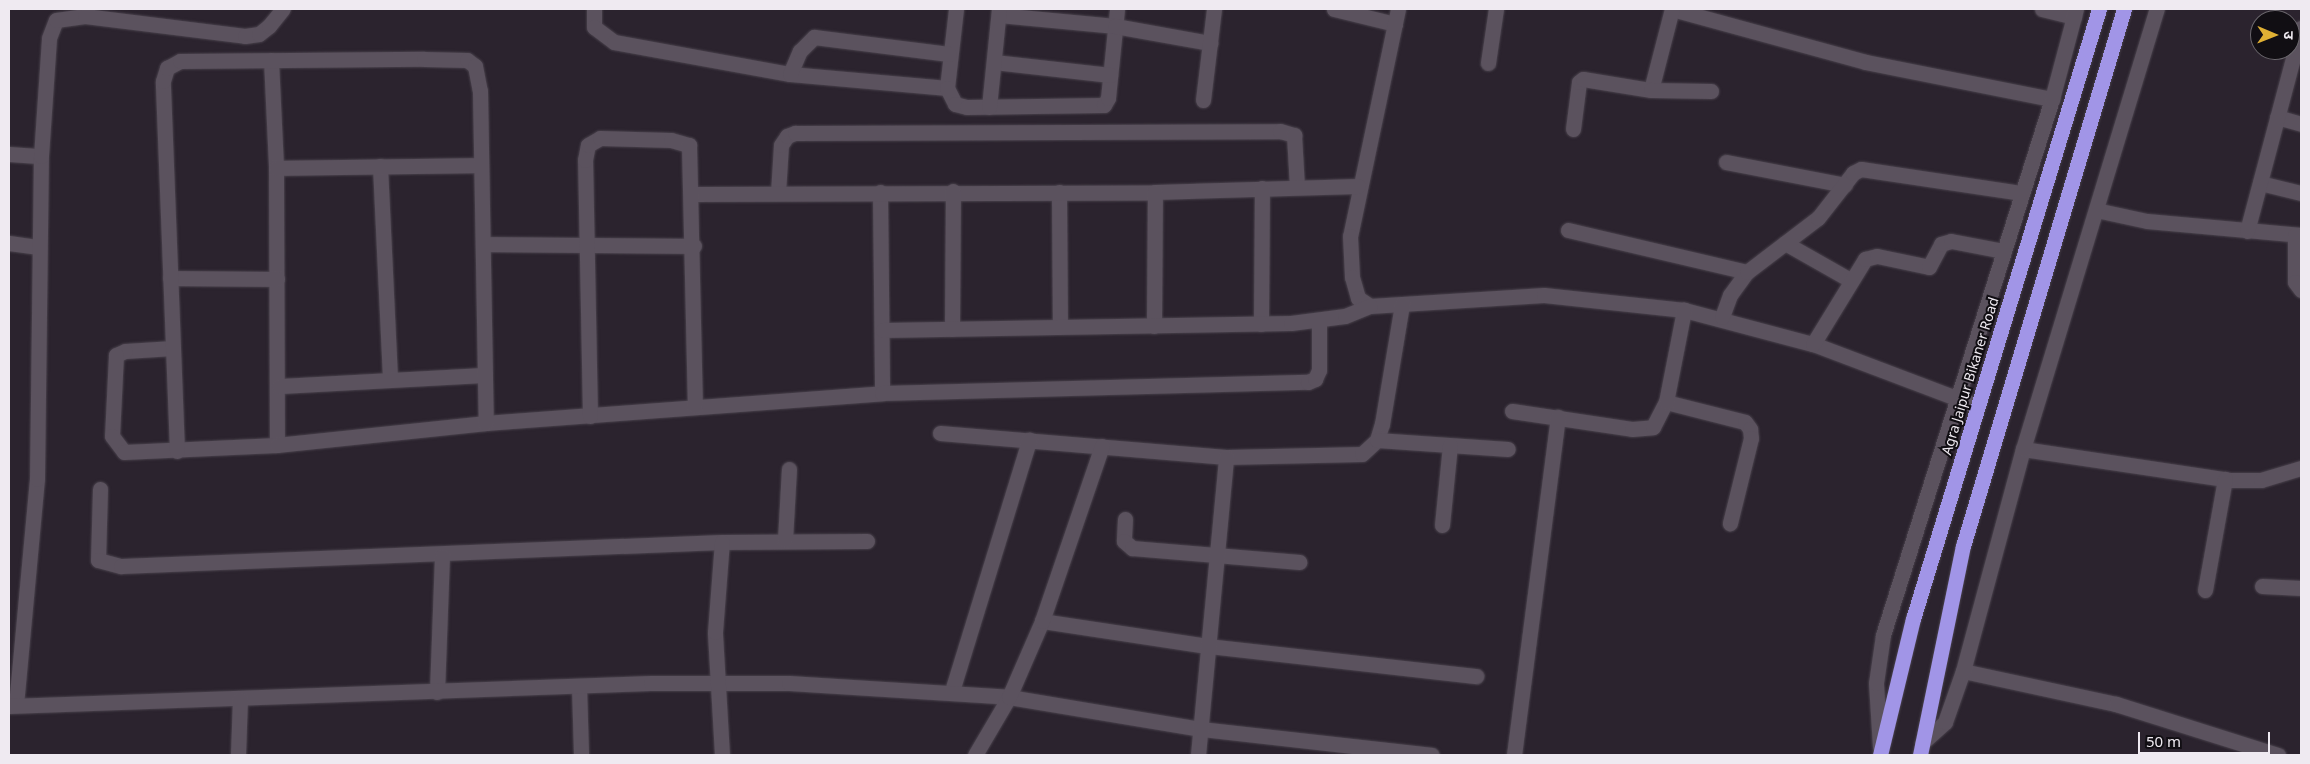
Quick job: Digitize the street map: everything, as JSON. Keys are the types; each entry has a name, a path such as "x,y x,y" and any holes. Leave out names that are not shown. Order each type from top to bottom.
{"highway":[{"name":"Agra Jaipur Bikaner Road","path":"1880,755 1913,619 2099,9"},
{"path":"1921,749 1963,546 2124,9"}],"street":[{"path":"282,9 269,26 259,34 245,36 86,16 56,20 49,38 41,156 37,479 12,706 719,682 952,691 1009,697 1201,729 1432,755"},
{"path":"594,9 594,27 614,42 790,74 947,88"},
{"path":"956,9 949,54 947,88 955,104 989,107 1104,105 1110,75 1117,9"},
{"path":"1203,100 1214,9"},
{"path":"1334,9 1395,24"},
{"path":"1370,306 1358,298 1352,277 1350,236 1358,186 1398,9"},
{"path":"1488,63 1496,9"},
{"path":"1651,90 1672,9 1866,62 2052,99"},
{"path":"1880,755 1876,683 1883,635 1956,398 2052,99 2075,13 2042,9"},
{"path":"1921,749 1945,722 1964,671 2023,449 2157,9"},
{"path":"989,107 999,12 1115,26 1210,43"},
{"path":"2247,231 2301,28"},
{"path":"790,74 803,46 814,37 949,54"},
{"path":"271,60 276,168 279,386 277,445"},
{"path":"177,451 163,81 166,68 180,61 467,60 475,66 479,76 486,423"},
{"path":"994,62 1110,75"},
{"path":"1573,129 1579,82 1583,78 1651,90 1712,91"},
{"path":"2278,117 2301,124"},
{"path":"778,193 781,145 786,136 795,133 1280,131 1294,136 1298,187"},
{"path":"590,416 584,160 588,145 600,138 671,140 689,145 694,246 695,406"},
{"path":"9,154 41,156"},
{"path":"1726,162 1845,185"},
{"path":"276,168 481,165"},
{"path":"380,166 390,380"},
{"path":"1722,317 1730,295 1748,272 1818,218 1853,173 1870,169 2022,193"},
{"path":"2260,183 2301,193"},
{"path":"692,194 953,191 1155,192 1358,186"},
{"path":"1261,324 1262,188"},
{"path":"952,329 953,191"},
{"path":"880,192 883,330 882,393"},
{"path":"1059,192 1060,327"},
{"path":"1154,326 1155,192"},
{"path":"2096,210 2147,221 2298,235 2294,282 2301,290"},
{"path":"1568,230 1748,272"},
{"path":"1813,344 1850,280 1870,256 1929,267 1940,244 1946,242 2004,251"},
{"path":"9,243 39,247"},
{"path":"1785,243 1850,280"},
{"path":"483,244 694,246"},
{"path":"170,278 277,278"},
{"path":"883,330 1261,324 1319,321 1370,306 1402,305 1470,297 1544,295 1684,310 1722,317 1813,344 1977,406"},
{"path":"940,433 1226,457 1350,457 1371,449 1377,440 1402,305"},
{"path":"1512,411 1645,430 1661,418 1666,402 1684,310"},
{"path":"173,348 125,351 116,355 112,436 124,452 277,445 486,423 882,393 1308,382 1316,379 1319,370 1319,321"},
{"path":"279,386 485,375"},
{"path":"1666,402 1745,422 1750,429 1751,438 1730,523"},
{"path":"1514,755 1558,417"},
{"path":"952,691 1029,440"},
{"path":"1377,440 1508,449"},
{"path":"975,755 1009,697 1042,622 1102,446"},
{"path":"1442,525 1450,446"},
{"path":"2023,449 2225,479 2261,480 2301,468"},
{"path":"1198,755 1226,457"},
{"path":"785,540 789,469"},
{"path":"2205,590 2225,479"},
{"path":"100,489 96,548 98,560 106,564 442,556 722,542 867,540"},
{"path":"1125,519 1124,541 1132,548 1299,562"},
{"path":"722,542 715,623 722,755"},
{"path":"437,692 442,556"},
{"path":"2262,586 2301,588"},
{"path":"1042,622 1208,646 1476,676"},
{"path":"1964,671 2116,704 2278,755"},
{"path":"578,686 580,755"},
{"path":"238,755 240,699"}]}
